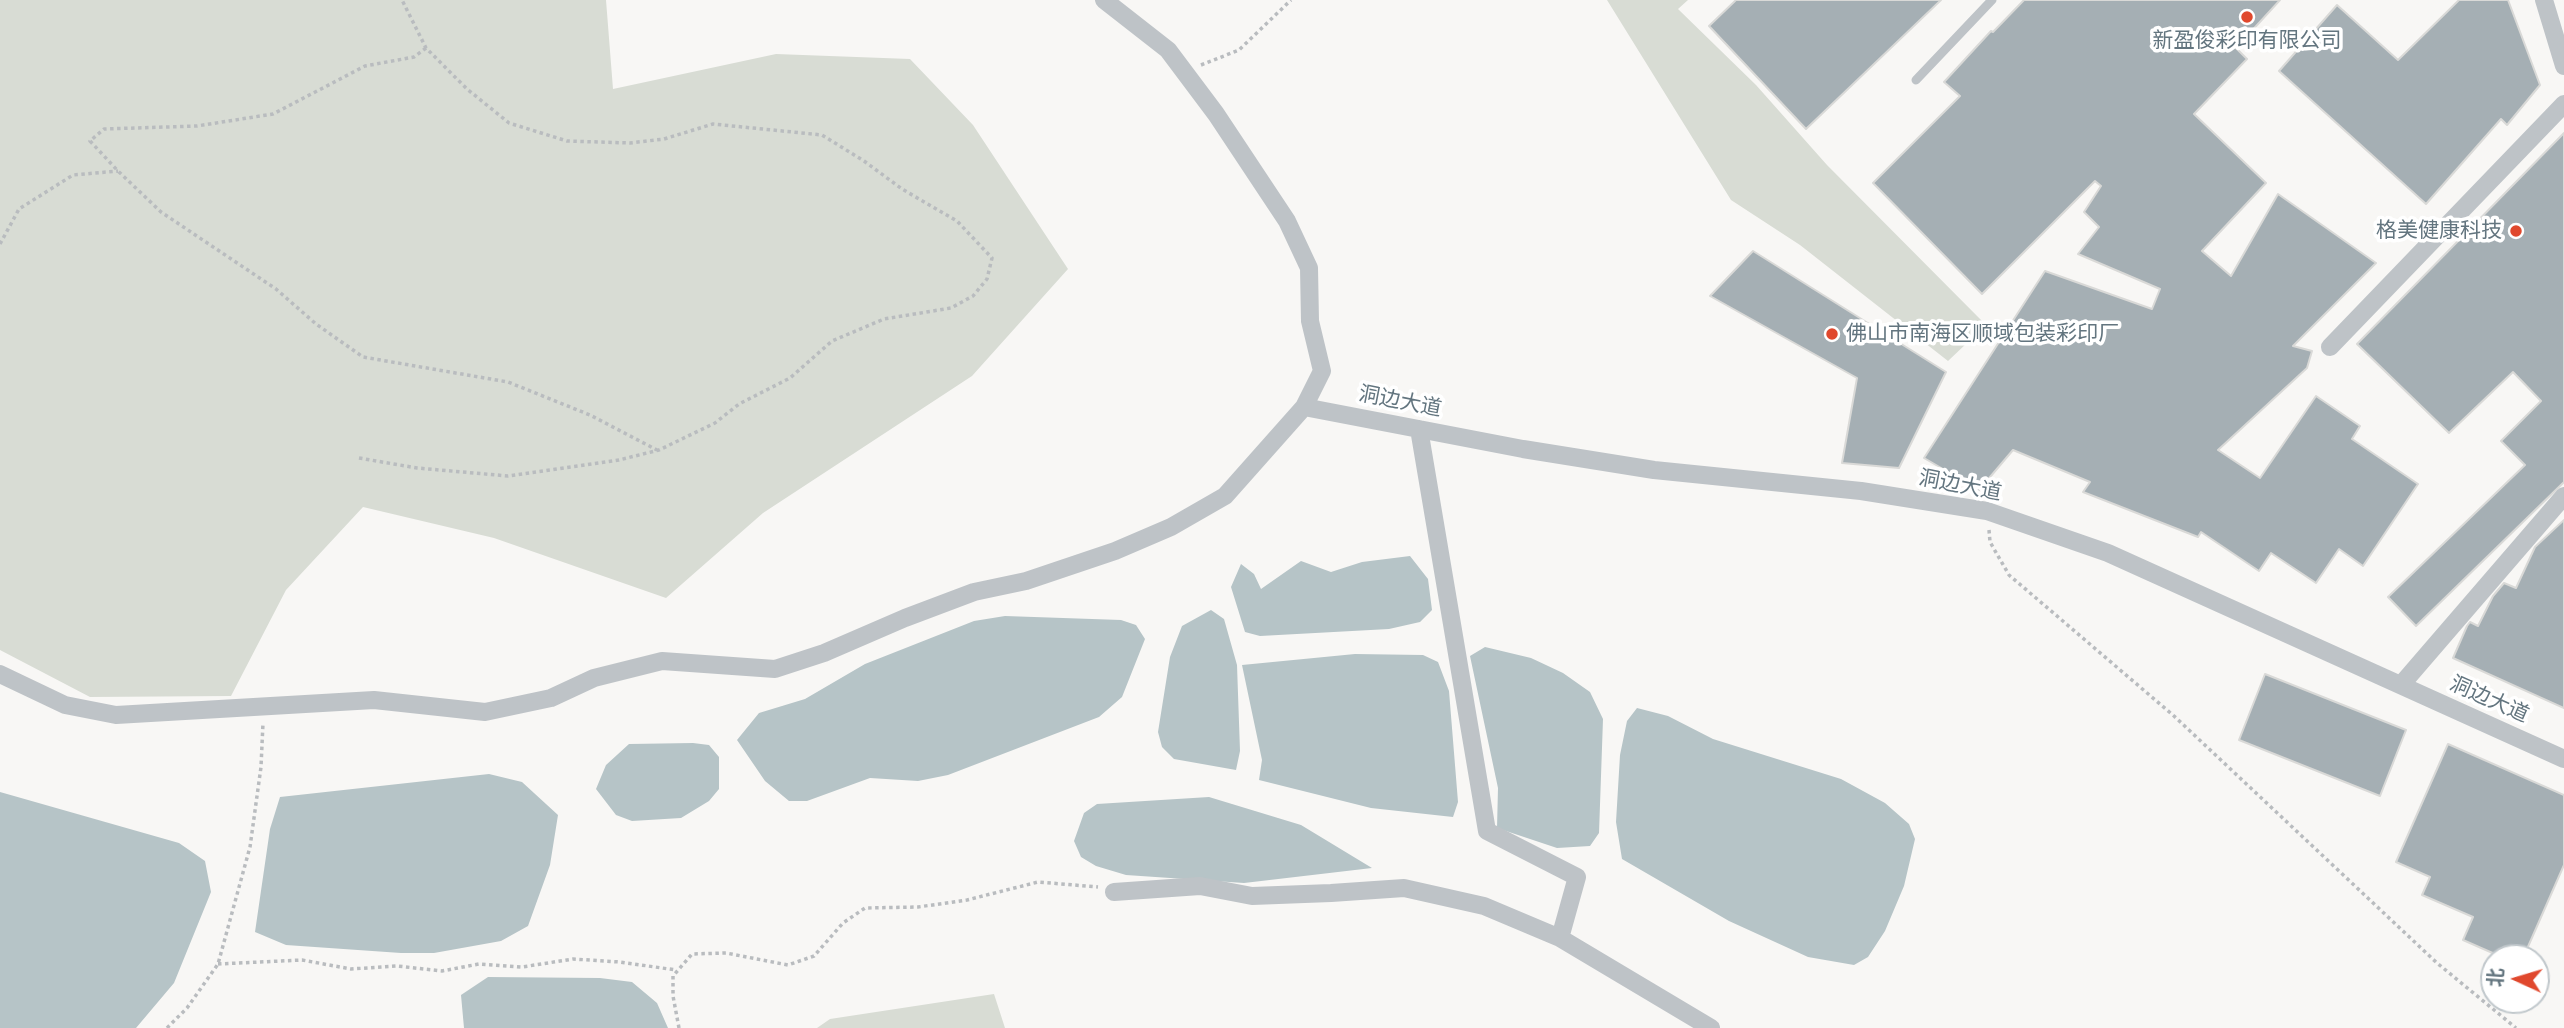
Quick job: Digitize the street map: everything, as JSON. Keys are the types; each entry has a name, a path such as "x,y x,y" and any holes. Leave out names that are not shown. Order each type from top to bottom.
{"street":[{"path":"0,674 65,705 116,715 374,700 485,712 551,698 594,678 662,661 775,669 824,653 974,592 1026,581 1115,551 1171,527 1225,496 1304,407 1322,371 1310,321 1309,268 1287,221 1216,114 1168,50 1104,0"},
{"path":"2544,0 2564,66"},
{"path":"2330,347 2564,104"},
{"name":"洞边大道","path":"1304,407 1523,449 1654,470 1861,491 1987,511 2108,553 2564,759"},
{"path":"1419,429 1487,831 1577,877 1560,937"},
{"path":"2401,685 2564,496"},
{"path":"1114,892 1200,886 1252,896 1331,894 1404,888 1484,906 1560,937 1711,1028"}],"lane":[{"path":"1916,80 1992,0"}],"path":[{"path":"359,458 417,468 508,476 619,460 659,450 715,423 739,404 790,378 832,341 884,319 951,308 973,296 987,279 992,258 957,221 902,189 822,135 713,124 664,139 642,142 567,141 509,123 467,89 426,48 402,0"},
{"path":"1187,76 1198,67 1239,50 1292,0"},
{"path":"426,48 414,57 365,66 273,114 197,125 104,129 90,141 161,212 276,289 316,324 363,357 508,382 590,415 659,450"},
{"path":"0,244 19,209 73,175 118,171"},
{"path":"1987,511 1990,542 2009,575 2174,716 2437,963 2516,1028"},
{"path":"167,1028 187,1008 218,964 250,847 261,767 264,707"},
{"path":"679,1028 673,996 673,976 692,954 726,953 788,965 814,956 844,923 865,908 918,906 967,900 1038,882 1098,887 1114,892"},
{"path":"218,964 302,960 351,969 397,966 442,971 479,964 522,967 573,960 620,962 676,970"}],"shaded area":[{"path":"0,0 606,0 613,89 776,54 910,59 973,125 1068,269 972,376 763,513 666,598 494,538 363,507 286,590 231,696 90,697 0,650"},
{"path":"1607,0 1688,0 1678,9 1756,85 1827,165 1986,325 1948,361 1800,245 1731,200"},
{"path":"1410,556 1428,579 1432,610 1420,622 1389,629 1260,636 1245,632 1231,587 1241,564 1254,574 1261,589 1301,561 1331,572 1362,562"},
{"path":"1211,610 1224,619 1237,665 1240,751 1236,770 1174,759 1162,747 1158,732 1170,657 1182,626"},
{"path":"1005,616 1121,620 1136,625 1145,639 1122,697 1099,717 948,775 918,781 870,778 807,801 789,801 765,781 737,740 759,713 805,699 865,664 974,621"},
{"path":"1485,647 1531,658 1563,673 1590,692 1603,719 1599,833 1590,846 1557,848 1497,828 1498,788 1470,656"},
{"path":"1355,654 1423,655 1438,662 1449,691 1458,802 1453,817 1371,808 1259,780 1262,760 1242,665"},
{"path":"1637,708 1668,716 1713,739 1841,779 1885,803 1909,824 1915,839 1904,886 1885,931 1868,957 1854,965 1808,957 1729,921 1622,859 1616,822 1620,755 1627,721"},
{"path":"629,744 709,745 719,757 719,789 709,801 681,818 632,821 616,815 596,789 606,765"},
{"path":"489,774 522,782 558,815 550,865 528,926 501,941 434,953 286,945 255,932 270,829 280,797"},
{"path":"0,792 179,843 205,861 211,892 174,983 136,1028 0,1028"},
{"path":"1209,797 1301,825 1372,868 1244,883 1126,875 1096,866 1081,857 1074,841 1084,813 1097,804"},
{"path":"488,977 600,978 632,982 657,1003 668,1028 464,1028 461,995"},
{"path":"994,994 1005,1028 817,1028 830,1019"}],"building":[{"path":"1736,0 1941,0 1806,129 1709,26"},
{"path":"2024,0 2280,0 2236,48 2247,59 2194,114 2266,183 2202,251 2231,276 2278,194 2376,263 2293,346 2312,351 2307,368 2218,450 2260,478 2316,396 2360,426 2352,439 2418,484 2363,566 2339,549 2316,583 2271,553 2259,571 2201,532 2198,537 2083,492 2090,482 2013,450 1979,490 1924,458 2045,271 2152,309 2160,289 2078,254 2099,227 2084,212 2101,186 2095,181 1982,294 1873,183 1960,96 1944,82"},
{"path":"2459,0 2508,0 2540,85 2507,125 2501,119 2426,204 2279,71 2337,5 2398,60"},
{"name":"格美健康科技","path":"2564,133 2564,482 2416,626 2388,597 2525,465 2501,441 2541,401 2513,372 2449,433 2357,344"},
{"name":"佛山市南海区顺域包装彩印厂","path":"1753,251 1946,372 1899,468 1842,463 1857,378 1710,296"},
{"path":"2564,520 2564,708 2453,658 2470,622 2478,626 2493,596 2504,583 2516,588 2535,547"},
{"path":"2265,674 2406,730 2380,796 2239,740"},
{"path":"2448,744 2564,795 2564,865 2529,944 2480,944 2480,947 2463,940 2473,917 2422,895 2430,877 2396,862"}],"place":[{"name":"新盈俊彩印有限公司","path":"2247,17"},
{"name":"格美健康科技","path":"2516,231"},
{"name":"佛山市南海区顺域包装彩印厂","path":"1832,334"}]}
